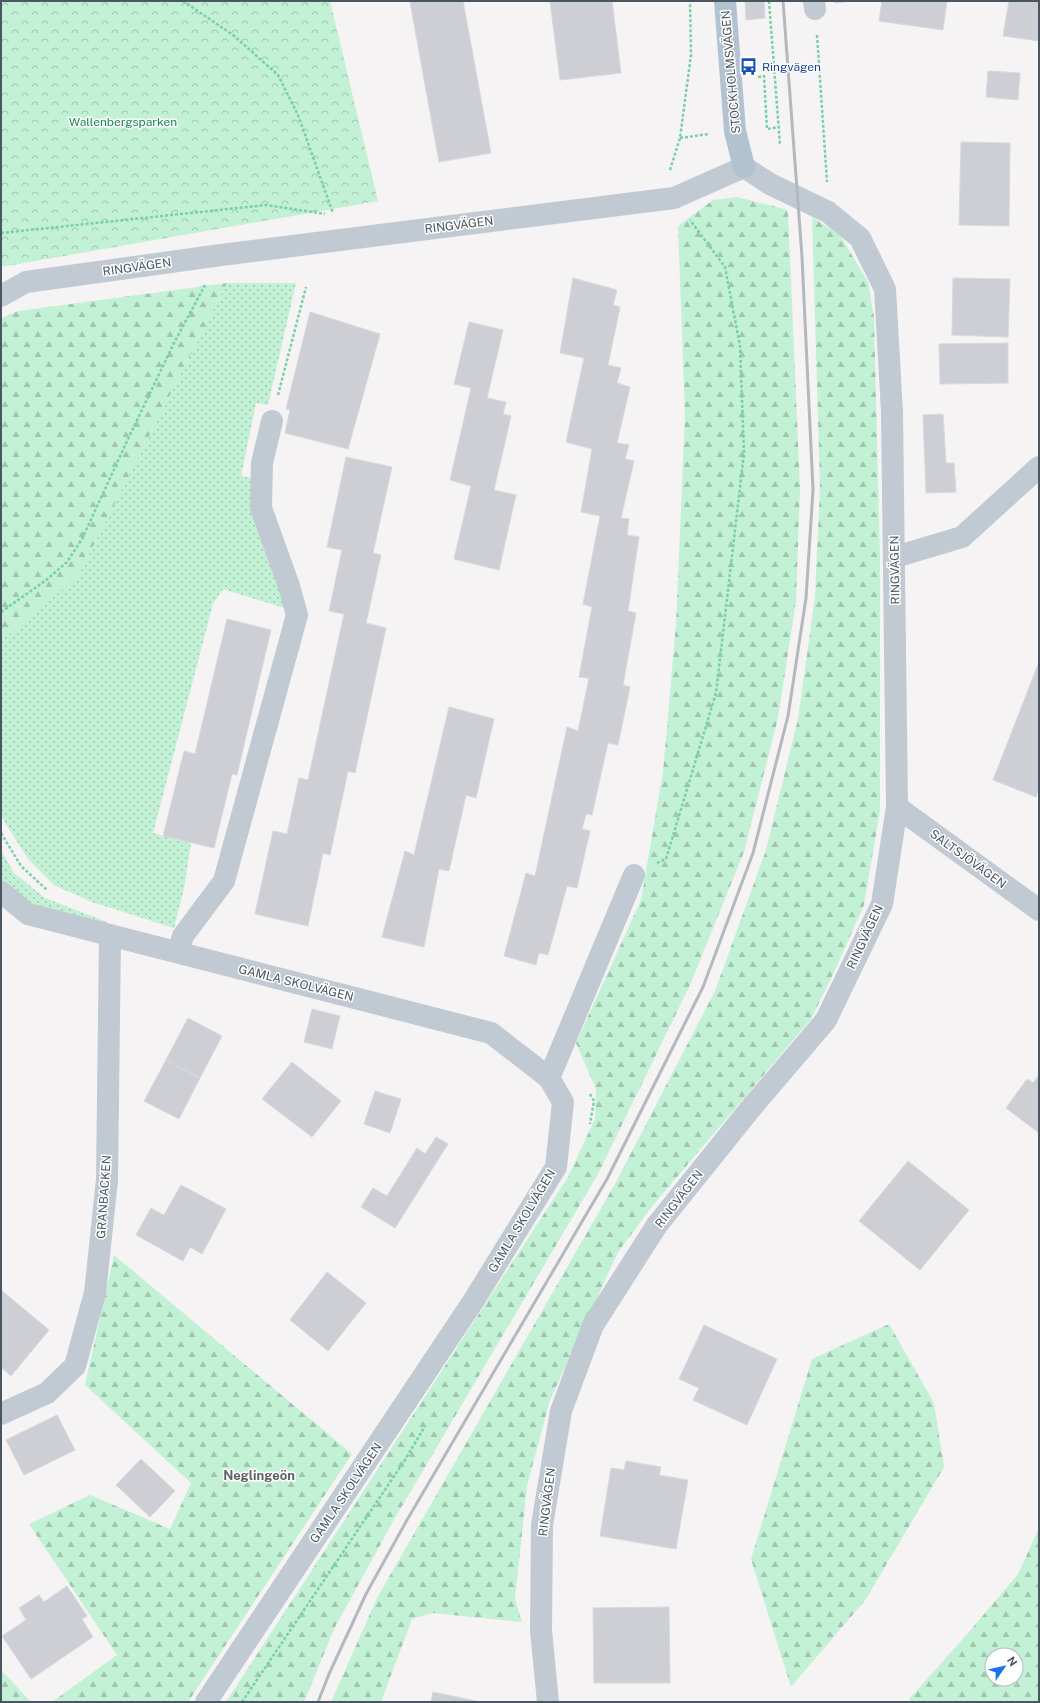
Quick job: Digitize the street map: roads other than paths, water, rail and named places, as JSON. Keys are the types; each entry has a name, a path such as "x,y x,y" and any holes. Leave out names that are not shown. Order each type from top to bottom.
{"main road":[{"name":"STOCKHOLMSVÄGEN","path":"725,1 735,131 744,167"}],"street":[{"name":"RINGVÄGEN","path":"1,296 26,282 221,255 674,198 744,167 770,184 828,212 860,238 885,290 892,412 897,807 882,904 826,1020 751,1108 657,1225 593,1325 561,1411 542,1525 541,1630 548,1702"},
{"path":"178,952 183,936 224,881 297,615 289,586 261,508 262,463 272,421"},
{"path":"895,557 962,537 1039,467"},
{"name":"SALTSJÖVÄGEN","path":"897,807 1039,910"},
{"path":"549,1078 634,875"},
{"name":"GAMLA SKOLVÄGEN","path":"1,892 28,914 491,1033 549,1078 563,1102 556,1167 474,1300 206,1702"},
{"name":"GRANBACKEN","path":"1,1414 47,1393 75,1366 95,1293 107,1180 110,935"}],"railway":[{"path":"318,1702 329,1674 366,1594 407,1520 607,1179 703,987 753,853 788,716 806,598 813,490 802,257 783,1"}],"place":[{"name":"Ringvägen","path":"749,67"}],"district":[{"name":"Neglingeön","path":"259,1475"}],"park label":[{"name":"Wallenbergsparken","path":"123,122"}]}
